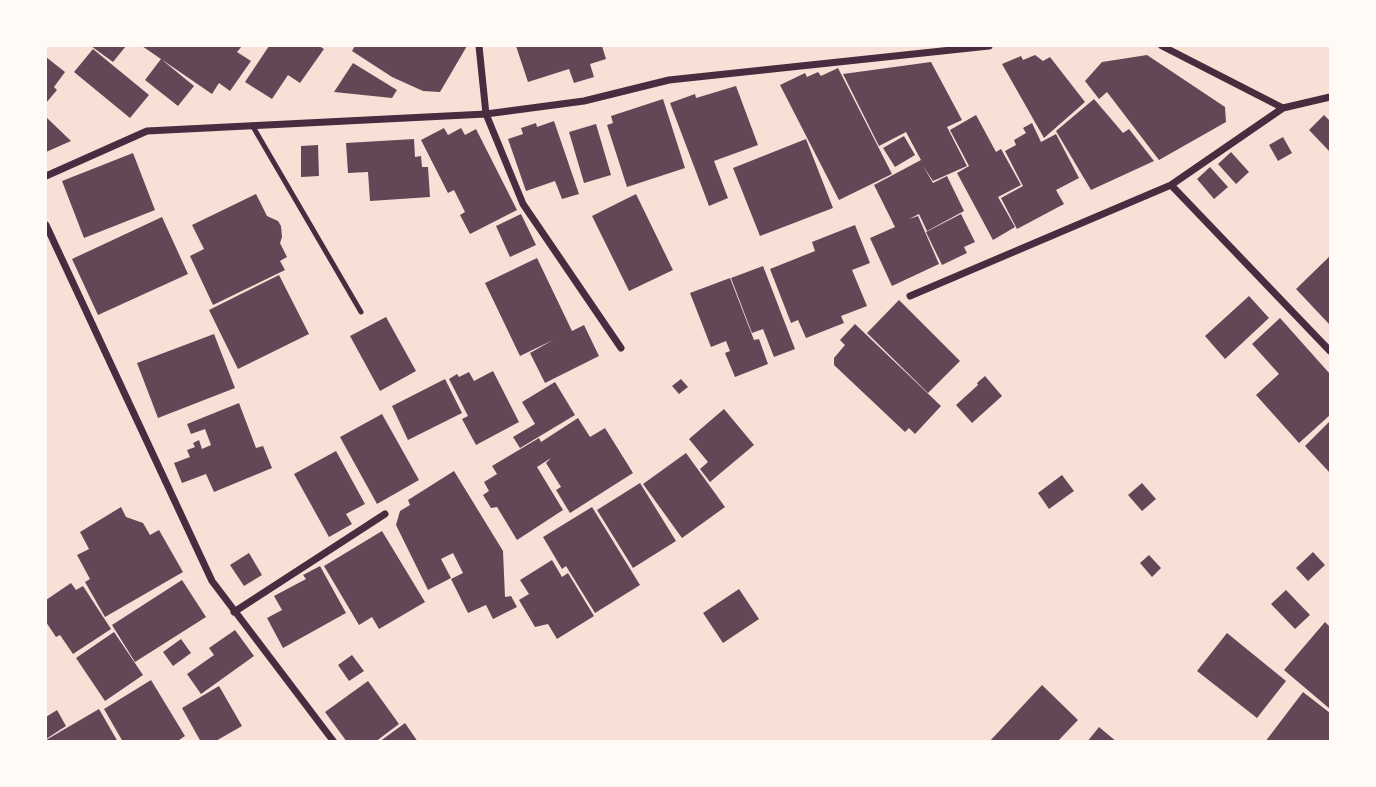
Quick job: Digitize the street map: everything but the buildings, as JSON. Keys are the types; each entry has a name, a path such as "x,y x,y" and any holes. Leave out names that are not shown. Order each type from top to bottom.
{"street":[{"path":"479,46 486,114 523,204 621,348"},
{"path":"46,176 147,131 486,114 584,101 668,80 989,46"},
{"path":"1162,46 1283,108"},
{"path":"910,296 1171,184 1283,108 1331,97"},
{"path":"1171,184 1331,351"},
{"path":"46,225 212,581 334,741"},
{"path":"234,612 385,514"}],"lane":[{"path":"252,125 361,312"}]}
